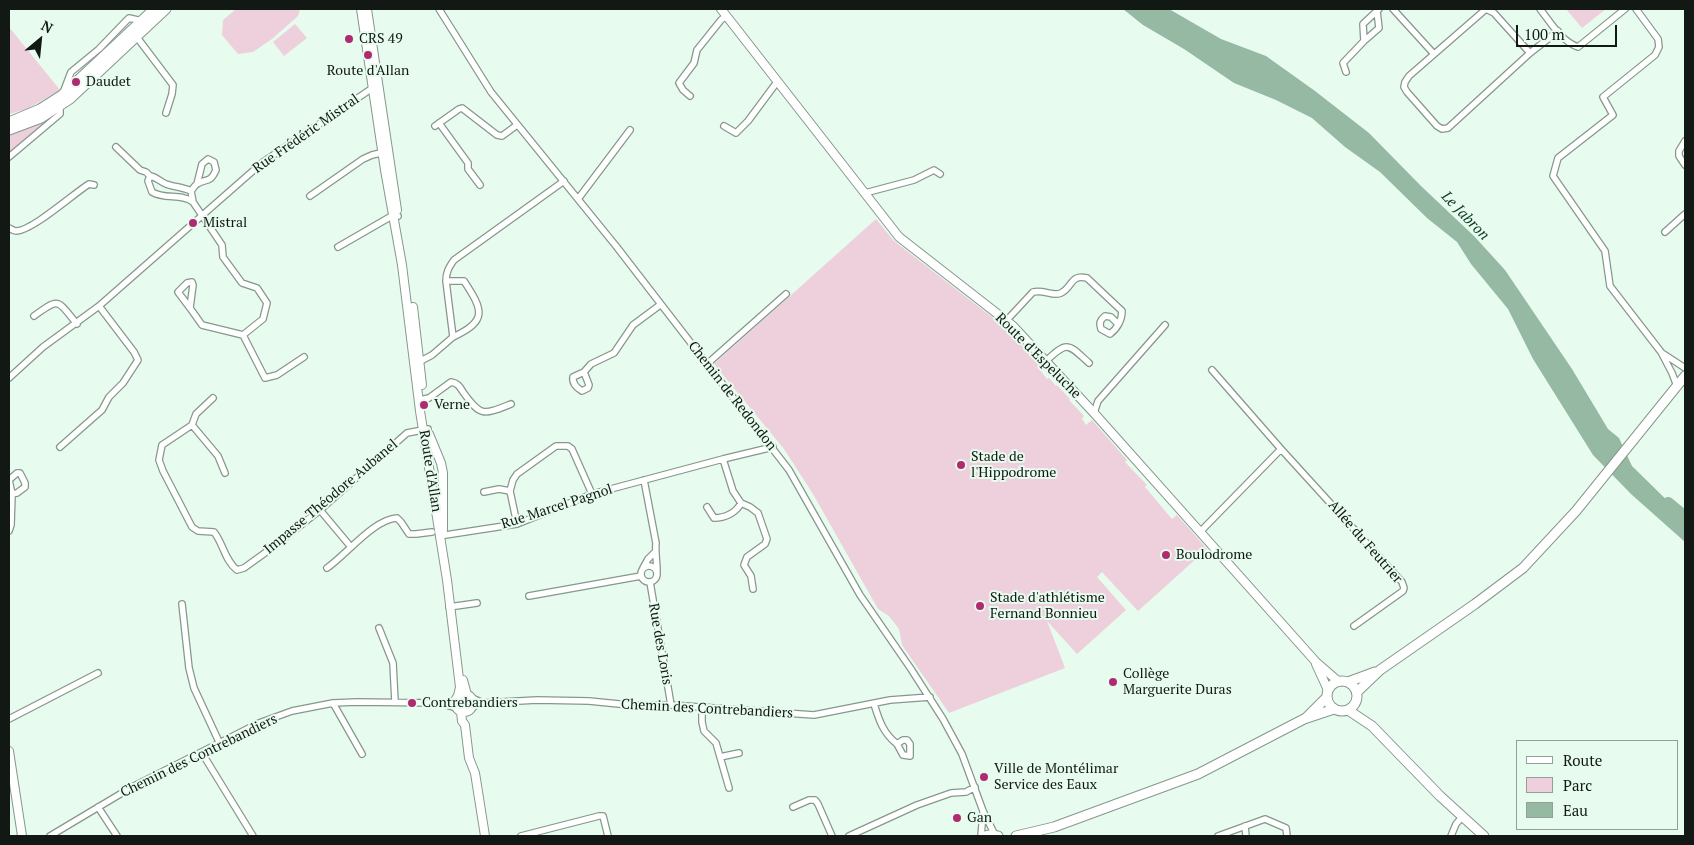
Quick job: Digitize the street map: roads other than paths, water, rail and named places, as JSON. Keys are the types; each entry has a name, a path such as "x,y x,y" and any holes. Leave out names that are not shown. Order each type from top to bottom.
{"main road":[{"path":"9,122 40,109 62,96 154,9"},
{"path":"9,130 41,118 60,106 166,9"},
{"path":"1348,710 1380,670 1523,568 1576,511 1685,376"},
{"path":"1380,670 1331,686 1328,702 1334,709 1339,711 1348,710 1372,726 1462,817 1484,836"},
{"path":"1343,682 1352,685 1372,726"},
{"path":"1304,719 1328,694"},
{"path":"1036,836 1054,827 1198,774 1304,719 1334,709"},
{"path":"1016,836 1054,827"},
{"path":"983,836 997,836"}],"street":[{"name":"Route d'Allan","path":"361,9 377,86"},
{"name":"Route d'Allan","path":"367,9 425,429 442,536 469,758 475,773 485,836"},
{"name":"Chemin de Redondon","path":"439,9 491,92 564,181 773,448 797,484 860,595 930,697 962,754 983,811 997,836"},
{"name":"Route d'Espeluche","path":"721,9 899,237 1006,321 1046,361 1094,412 1316,662 1343,682"},
{"path":"1393,9 1434,54"},
{"path":"1530,53 1494,13 1486,9 1409,76 1404,87 1437,126 1442,129 1448,128 1530,53 1558,31"},
{"path":"1540,9 1558,31 1571,44 1578,47 1625,9"},
{"path":"1636,9 1658,39 1659,47 1655,55 1603,97 1613,114 1558,158 1553,176 1605,251 1610,286 1661,352 1677,386"},
{"path":"1364,41 1363,24 1378,10"},
{"path":"1346,72 1343,63 1379,28 1378,10"},
{"path":"690,96 683,90 680,83 694,63 697,50 722,18 726,16"},
{"path":"136,36 173,85 166,113"},
{"path":"724,126 736,133 748,121 777,82"},
{"name":"Rue Frédéric Mistral","path":"9,378 43,347 99,306 263,162 377,86"},
{"path":"9,156 60,114 60,106"},
{"path":"480,186 468,169 468,162 437,125 462,108 497,136 502,136 517,125"},
{"path":"578,200 630,130"},
{"path":"1685,141 1679,151 1679,156 1685,165"},
{"path":"116,147 140,170 150,176 156,177 167,185 191,191"},
{"path":"310,196 363,159 386,152"},
{"path":"865,193 914,180 934,170 940,174"},
{"path":"150,176 148,181 152,192 158,196 185,197 193,202"},
{"path":"454,337 446,273 454,260 564,181"},
{"path":"9,228 14,231 25,228 89,184 94,185"},
{"path":"191,191 197,184"},
{"path":"191,191 193,202 201,216 222,245 222,257 242,283 257,288 267,303 263,319 242,335"},
{"path":"1665,232 1685,214"},
{"path":"338,248 390,217 396,216"},
{"path":"1006,321 1033,292 1039,290 1057,295 1062,293 1080,276 1087,278 1122,311 1122,320 1118,324"},
{"path":"417,362 466,331 477,322 480,316 479,310 464,281 446,281"},
{"path":"707,364 786,294"},
{"path":"34,316 51,303 56,302 61,305 76,324"},
{"path":"584,372 591,364 614,353 633,325 660,304"},
{"path":"60,447 102,410 109,397 123,383 138,360 99,306"},
{"path":"190,308 202,324 242,335 265,378 278,375 304,357"},
{"path":"1094,412 1098,401 1165,325"},
{"path":"1046,361 1061,348 1067,346 1072,347 1089,363"},
{"path":"1661,352 1685,368"},
{"path":"416,353 432,354"},
{"name":"Allée du Feutrier","path":"1212,370 1402,582 1403,590 1354,626"},
{"path":"421,400 429,398 451,382 458,385 473,406 485,413 511,404"},
{"path":"214,398 196,414 192,425 218,456 225,473"},
{"name":"Impasse Théodore Aubanel","path":"192,425 162,445 159,460 192,527 198,530 214,532 230,563 237,570 244,568 269,550 320,510 406,433 425,429"},
{"name":"Route d'Allan","path":"425,429 441,463 443,473 442,536"},
{"path":"517,524 510,491 513,480 522,470 556,446 568,446 572,449 592,494"},
{"name":"Rue Marcel Pagnol","path":"442,536 517,524 592,494 723,459 773,448"},
{"path":"1200,532 1281,449"},
{"path":"723,459 732,491 742,503 758,513 767,539 765,544 747,557 744,565 751,576 753,589"},
{"path":"641,576 644,580 650,582 656,578 657,571 656,543 644,480"},
{"path":"484,492 499,489 510,491"},
{"path":"9,531 11,525 12,494"},
{"path":"707,507 714,518 722,518 738,509 742,503"},
{"path":"320,510 351,547"},
{"path":"327,568 342,558 351,547 383,522 391,518 397,518 409,534 432,532"},
{"path":"641,576 648,559 655,552"},
{"path":"643,568 650,566 657,571"},
{"path":"529,596 641,576"},
{"name":"Rue des Loris","path":"650,582 671,705"},
{"path":"451,607 477,603"},
{"path":"182,604 189,668 194,688 220,744"},
{"name":"Route d'Allan","path":"451,607 462,676 469,697 462,706"},
{"path":"379,628 393,663 394,702"},
{"name":"Route d'Espeluche","path":"1316,662 1328,694"},
{"path":"9,718 98,673"},
{"path":"462,706 469,697"},
{"name":"Chemin des Contrebandiers","path":"469,697 483,703"},
{"name":"Chemin des Contrebandiers","path":"50,836 132,787 259,723 292,711 333,703 394,702 462,706 537,700 594,701 629,705 671,705 814,715 890,700 930,697"},
{"path":"333,703 362,754"},
{"path":"874,704 879,722 897,744"},
{"path":"702,707 704,731 716,743 729,788"},
{"path":"9,751 22,836"},
{"path":"202,753 253,836"},
{"path":"720,757 739,753"},
{"path":"849,836 917,805 951,793 966,792 975,787"},
{"path":"794,807 809,800 815,800 832,836"},
{"path":"98,808 117,836"},
{"name":"Chemin de Redondon","path":"983,811 983,836"},
{"path":"521,836 599,816 603,816 608,836"},
{"path":"1451,836 1456,824 1462,817"},
{"path":"1218,836 1265,819 1286,828 1287,836"},
{"path":"1245,826 1246,836"}],"water":[{"path":"1123,9 1169,9 1221,39 1266,56 1369,133 1474,236 1505,270 1572,369 1608,429 1619,438 1632,466 1685,518 1685,542 1631,494 1593,455 1533,359 1508,309 1471,264 1457,242 1427,218 1380,172 1345,147 1312,118 1276,100 1234,83 1184,49 1143,25"}],"waterway":[{"name":"Le Jabron","path":"1668,503 1685,517"}],"place":[{"name":"CRS 49","path":"349,39"},
{"name":"Route d'Allan","path":"368,55"},
{"name":"Daudet","path":"76,82"},
{"name":"Mistral","path":"193,223"},
{"name":"Verne","path":"424,405"},
{"name":"Stade de l'Hippodrome","path":"961,465"},
{"name":"Boulodrome","path":"1166,555"},
{"name":"Stade d'athlétisme Fernand Bonnieu","path":"980,606"},
{"name":"Collège Marguerite Duras","path":"1113,682"},
{"name":"Contrebandiers","path":"412,703"},
{"name":"Ville de Montélimar Service des Eaux","path":"984,777"},
{"name":"Gan","path":"957,818"}]}
